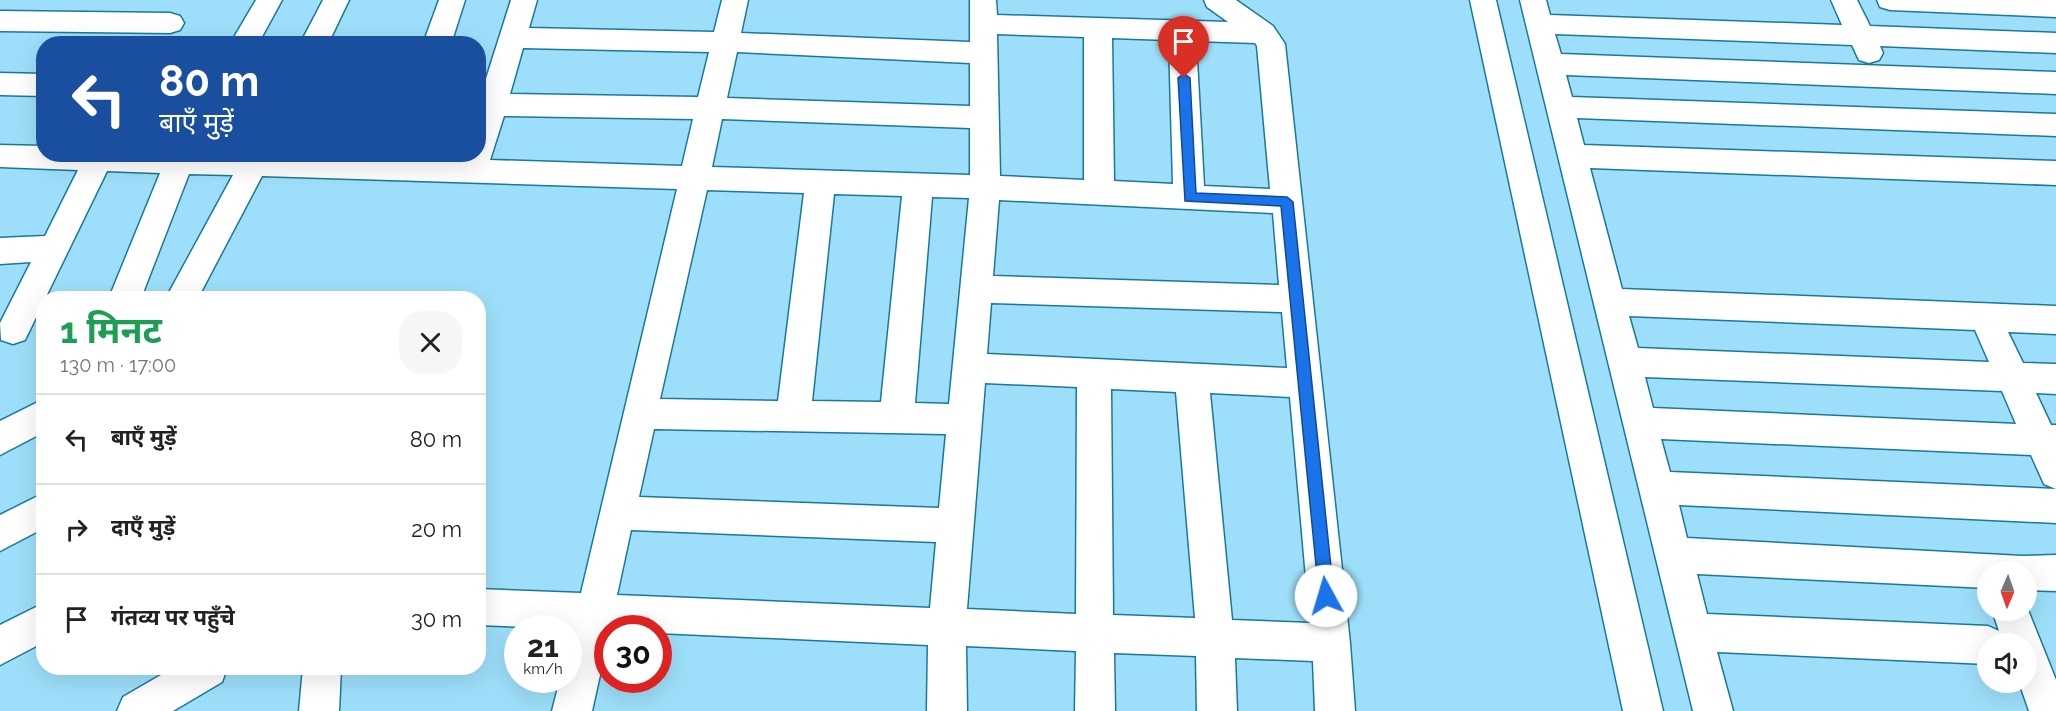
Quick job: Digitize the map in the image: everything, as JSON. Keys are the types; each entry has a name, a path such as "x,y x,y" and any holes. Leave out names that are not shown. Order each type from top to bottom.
{"street":[{"path":"249,36 269,0"},
{"path":"318,36 336,0"},
{"path":"440,36 452,0"},
{"path":"486,129 524,0"},
{"path":"572,711 735,0"},
{"path":"1216,0 1263,33 1271,44 1331,643 1335,711"},
{"path":"1484,0 1643,711"},
{"path":"1844,0 1924,168"},
{"path":"1890,0 2056,7"},
{"path":"1713,711 1536,12 1862,36 2056,43"},
{"path":"0,21 170,22"},
{"path":"513,38 727,42 984,25 1263,33"},
{"path":"947,711 947,626 986,187 984,25"},
{"path":"1098,28 1099,193"},
{"path":"1182,31 1190,197"},
{"path":"1550,64 2056,83"},
{"path":"0,84 36,85"},
{"path":"493,105 712,108 985,118"},
{"path":"1561,107 2056,125"},
{"path":"0,156 36,156"},
{"path":"1573,156 2056,173"},
{"path":"486,161 694,178 986,187 1287,202"},
{"path":"19,330 54,248 97,162"},
{"path":"128,291 178,162"},
{"path":"186,291 255,162"},
{"path":"793,416 820,182"},
{"path":"897,418 918,185"},
{"path":"0,250 54,248"},
{"path":"976,289 1297,299"},
{"path":"1610,302 2056,320"},
{"path":"1985,317 2012,377 2049,441 2056,473"},
{"path":"1625,362 2056,379"},
{"path":"969,368 1305,383"},
{"path":"1094,373 1095,711"},
{"path":"1192,378 1215,638 1217,711"},
{"path":"640,414 965,419"},
{"path":"0,439 36,419"},
{"path":"1640,423 2049,441"},
{"path":"1657,488 2056,506"},
{"path":"0,534 36,513"},
{"path":"618,513 956,526"},
{"path":"1674,555 1977,570"},
{"path":"2037,572 2056,573"},
{"path":"486,608 1331,643"},
{"path":"0,646 36,626"},
{"path":"1694,632 1977,645"},
{"path":"137,711 196,675"},
{"path":"2037,680 2049,711"}],"route":[{"path":"1184,78 1190,197 1287,202 1326,596"}]}
